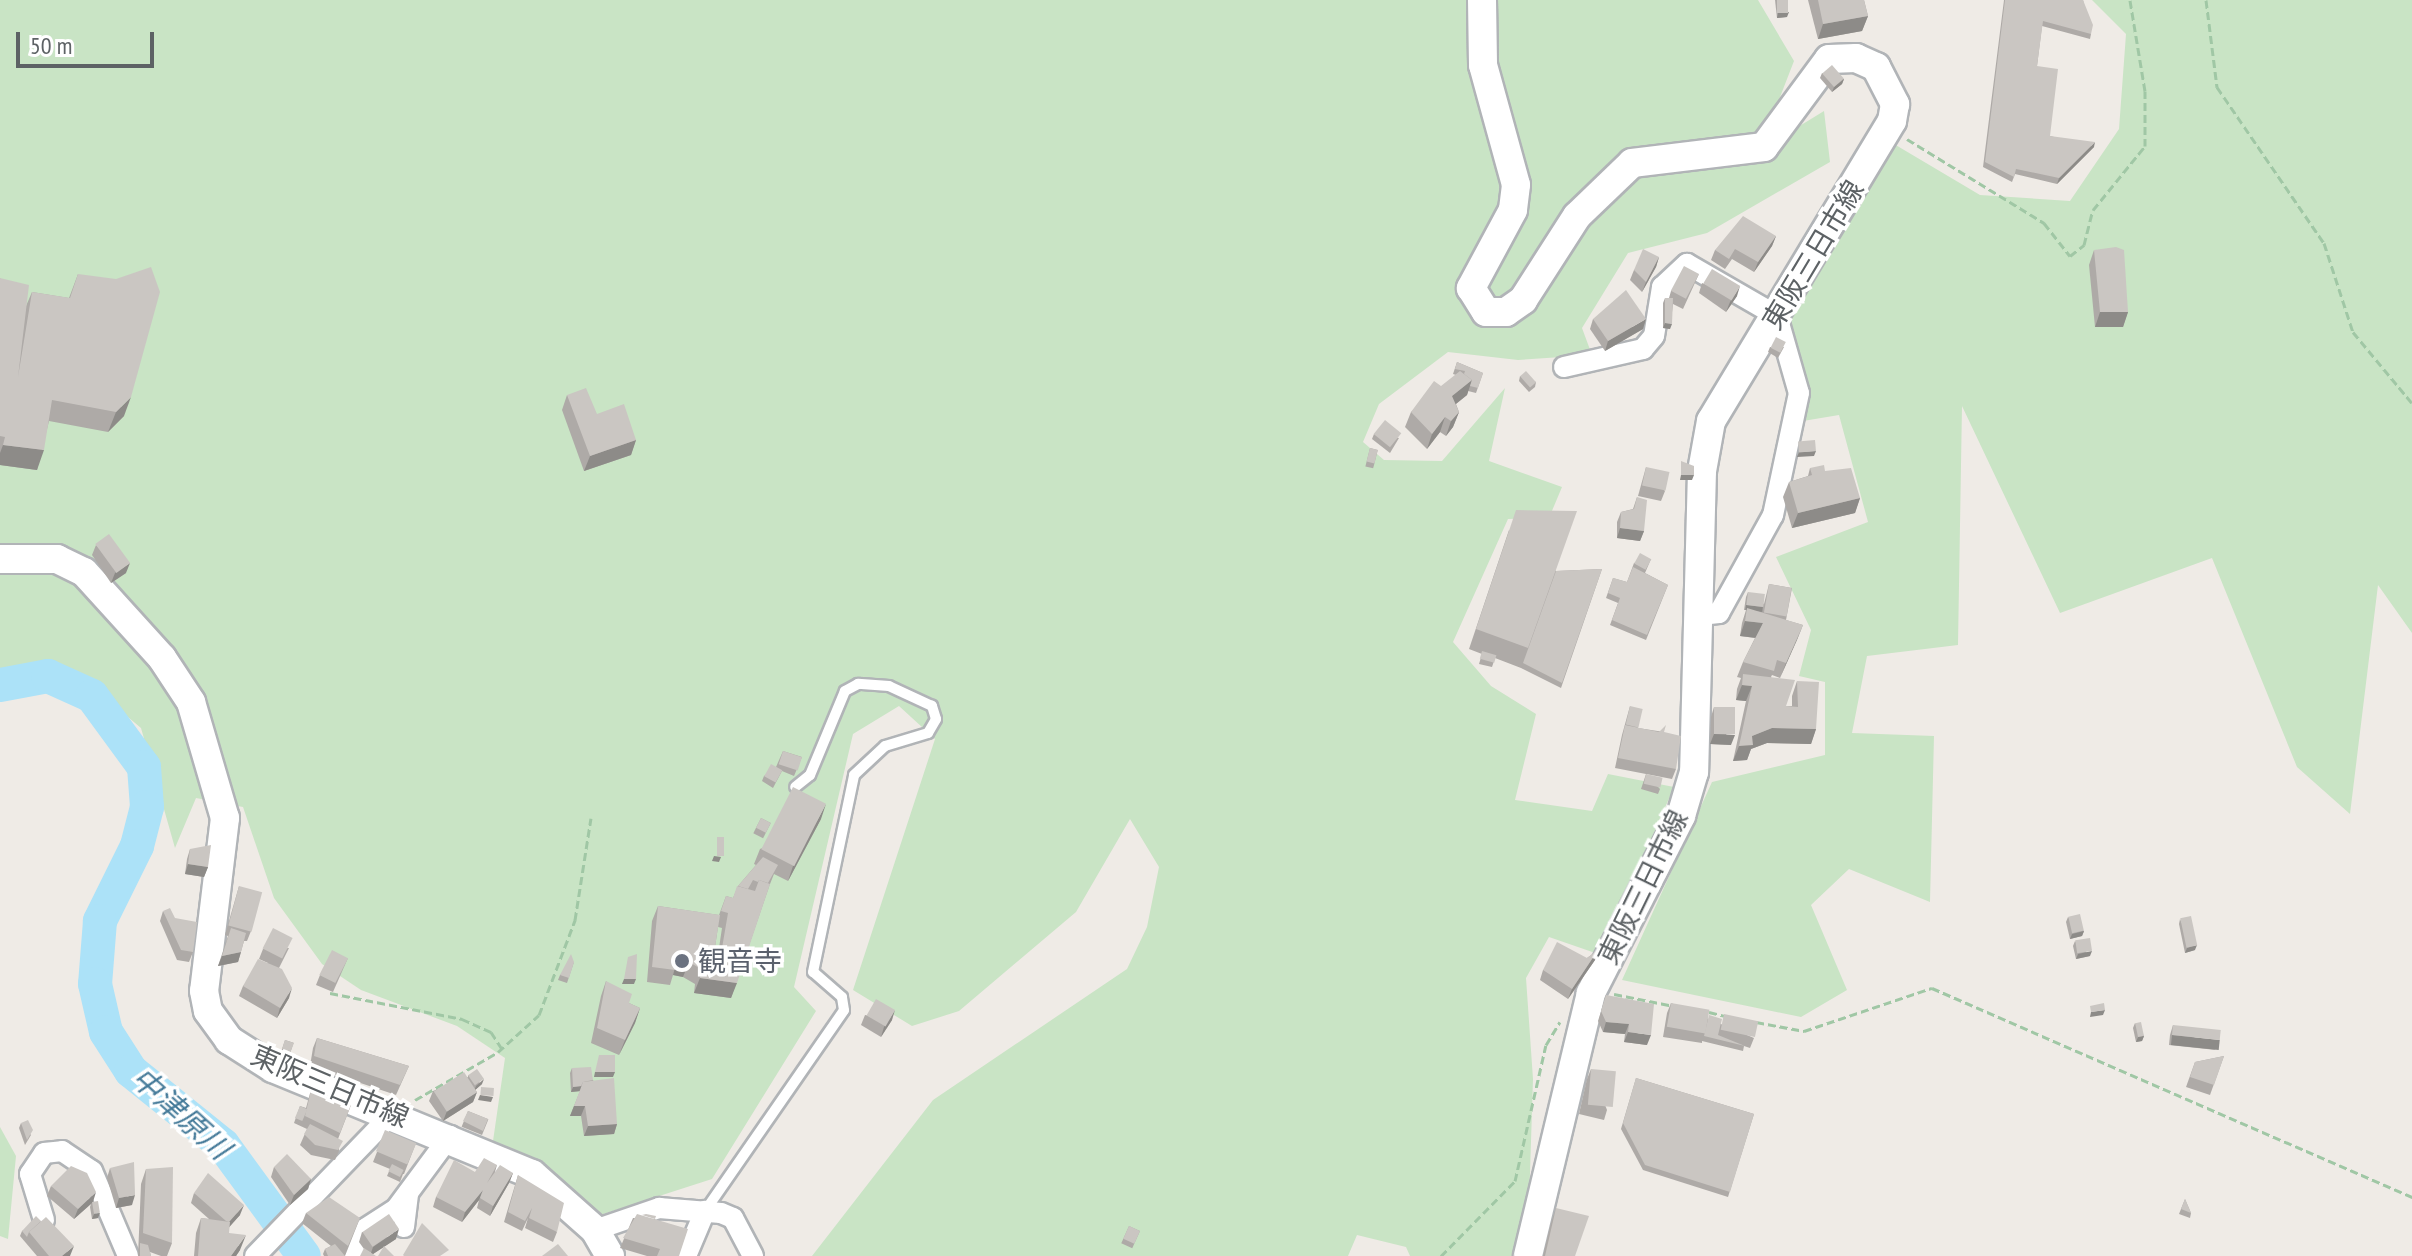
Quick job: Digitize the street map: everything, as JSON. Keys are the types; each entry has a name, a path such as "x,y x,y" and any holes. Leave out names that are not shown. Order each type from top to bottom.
{"main road":[{"path":"1482,0 1483,65 1516,185 1513,210 1471,288 1486,312 1506,312 1523,300 1577,216 1632,163 1764,147 1829,59 1856,58 1876,67 1890,89 1892,121"},
{"name":"東阪三日市線","path":"1528,1256 1588,1003 1681,816 1694,772 1702,471 1711,421 1892,121"},
{"name":"東阪三日市線","path":"0,559 57,559 84,572 180,678 191,702 225,818 204,970 215,1024 273,1068 394,1112 532,1174 595,1230 610,1256"}],"street":[{"path":"1564,367 1643,349 1654,336 1662,287 1687,264 1777,316 1799,393 1773,515 1719,613 1700,615"},
{"path":"260,1251 394,1112"},
{"path":"350,1256 365,1229 408,1193 450,1136"},
{"path":"44,1220 30,1174 44,1153 62,1151 92,1171 128,1256"},
{"path":"404,1227 408,1193"},
{"path":"595,1230 659,1208 705,1211 733,1218 753,1256"},
{"path":"686,1256 705,1211"}],"lane":[{"path":"705,1211 844,1010 842,997 813,972 854,775 885,746 928,733 936,719 932,706 889,686 858,684 845,691 810,775 795,787"}],"path":[{"path":"1892,121 1902,137 2044,223 2070,256 2084,245 2093,210 2145,146 2145,91 2130,0"},
{"path":"2206,0 2217,87 2324,243 2353,332 2412,403"},
{"path":"394,1112 502,1049 539,1015 588,871 591,818"},
{"path":"1746,1020 1804,1031 1932,988 2412,1197"},
{"path":"330,993 462,1019 491,1032 502,1049"},
{"path":"1441,1256 1515,1181 1535,1117 1546,1045 1569,1014 1588,1003 1687,1008"},
{"path":"1701,1011 1731,1017"}],"green space":[{"path":"0,0 1758,0 1794,61 1759,151 1824,111 1830,162 1707,233 1628,253 1582,328 1592,355 1518,360 1448,352 1379,404 1363,442 1384,460 1442,461 1505,388 1489,461 1562,487 1549,518 1508,519 1453,642 1491,686 1536,714 1515,800 1592,811 1608,774 1674,787 1601,955 1549,937 1526,978 1533,1079 1529,1204 1517,1256 1410,1256 1406,1247 1357,1235 1348,1256 812,1256 933,1100 1127,969 1147,927 1159,867 1130,819 1076,912 959,1011 912,1026 853,990 935,739 899,706 853,734 794,987 816,1011 712,1179 594,1217 493,1141 505,1058 457,1026 361,990 322,964 274,898 243,807 196,798 175,848 141,728 85,681 38,666 0,676"},
{"path":"2092,0 2412,0 2412,633 2378,585 2350,814 2297,767 2212,558 2060,613 1962,406 1958,645 1867,656 1852,733 1934,736 1930,902 1849,869 1811,905 1847,990 1801,1017 1622,980 1712,782 1825,755 1825,682 1799,676 1811,630 1776,557 1868,522 1839,415 1803,421 1809,385 1788,317 1894,144 1980,195 2070,201 2119,129 2126,34"},
{"path":"0,1127 16,1156 8,1239 0,1236"}],"building":[{"path":"1777,0 1788,0 1788,13 1777,13"},
{"path":"1818,0 1864,0 1868,16 1823,24"},
{"path":"2005,0 2083,0 2093,25 2091,34 2043,21 2037,66 2058,69 2050,136 2095,142 2059,178 2016,169 2014,177 1985,162"},
{"path":"1832,65 1844,79 1834,87 1822,74"},
{"path":"1743,216 1776,236 1758,262 1735,249 1729,259 1715,250"},
{"path":"2116,247 2124,250 2128,312 2100,312 2094,250"},
{"path":"1643,249 1659,257 1646,282 1634,270"},
{"path":"1684,266 1699,274 1686,299 1671,291"},
{"path":"151,267 160,292 131,397 116,412 52,400 44,450 3,445 5,437 0,436 0,278 29,285 18,377 32,292 70,298 78,274 116,279"},
{"path":"1712,269 1740,286 1732,301 1703,284"},
{"path":"1626,290 1646,319 1608,341 1593,319"},
{"path":"1665,298 1673,298 1672,324 1665,323"},
{"path":"1776,337 1786,342 1780,353 1771,348"},
{"path":"1457,362 1483,373 1478,388 1470,386 1472,380 1464,374 1465,371 1455,369"},
{"path":"1460,371 1472,380 1452,396 1459,412 1451,421 1445,417 1432,434 1411,412 1434,381 1441,386"},
{"path":"1526,371 1536,382 1530,388 1520,376"},
{"path":"586,388 597,414 624,404 636,440 590,456 567,395"},
{"path":"1385,420 1401,433 1390,447 1374,434"},
{"path":"1815,440 1816,451 1799,452 1798,441"},
{"path":"1370,448 1378,450 1374,464 1367,462"},
{"path":"1681,461 1694,466 1694,475 1681,475"},
{"path":"1824,465 1825,471 1851,468 1860,498 1798,513 1789,482 1812,475 1810,468"},
{"path":"1646,467 1669,472 1666,491 1642,486"},
{"path":"1637,497 1647,500 1644,531 1620,528 1621,512 1634,509"},
{"path":"1516,510 1577,511 1528,648 1476,629"},
{"path":"109,534 130,563 116,573 95,544"},
{"path":"1640,553 1651,559 1646,570 1634,563"},
{"path":"1633,567 1668,585 1647,635 1612,620 1620,598 1608,593 1613,578 1627,582"},
{"path":"1602,569 1562,683 1523,663 1556,571"},
{"path":"1769,584 1792,588 1787,617 1764,613"},
{"path":"1748,592 1765,594 1763,607 1746,605"},
{"path":"1747,608 1803,625 1786,663 1777,660 1774,671 1743,662 1763,623 1745,621"},
{"path":"1482,651 1496,655 1494,663 1480,659"},
{"path":"1743,674 1795,680 1786,706 1798,707 1797,681 1819,682 1816,729 1772,728 1752,736 1753,745 1739,746 1752,686 1742,685"},
{"path":"1630,706 1643,709 1638,727 1626,725"},
{"path":"1714,707 1735,707 1735,734 1714,734"},
{"path":"1625,725 1659,732 1666,725 1664,732 1681,736 1676,769 1618,758"},
{"path":"783,751 802,757 798,770 779,764"},
{"path":"771,764 782,770 776,783 764,776"},
{"path":"1646,774 1663,778 1660,788 1644,784"},
{"path":"793,787 826,804 794,866 761,849"},
{"path":"761,818 771,823 766,833 756,828"},
{"path":"717,837 724,837 724,856 717,856"},
{"path":"211,845 208,867 188,864 190,849"},
{"path":"763,857 778,865 768,883 753,880 748,889 738,886"},
{"path":"759,880 770,884 737,983 700,978 701,969 689,962 677,960 675,970 652,967 658,906 720,915 715,947 722,948 728,913 721,911 726,896 733,898 737,886 755,891"},
{"path":"239,886 262,892 252,932 228,926"},
{"path":"170,908 175,918 197,922 193,952 181,950 163,911"},
{"path":"2080,914 2084,931 2072,933 2068,917"},
{"path":"2191,916 2197,945 2186,948 2180,918"},
{"path":"231,928 246,933 241,952 222,956"},
{"path":"273,928 293,938 282,958 263,948"},
{"path":"2090,938 2092,951 2077,953 2075,940"},
{"path":"1557,942 1587,958 1598,950 1572,989 1543,970"},
{"path":"332,950 348,958 335,983 319,975"},
{"path":"571,954 574,962 569,978 560,975"},
{"path":"637,954 636,979 624,979 628,957"},
{"path":"258,959 282,969 292,988 280,1008 243,986"},
{"path":"606,981 632,994 629,1003 640,1008 625,1040 597,1028"},
{"path":"1606,995 1654,1004 1651,1035 1628,1032 1629,1024 1606,1022 1601,1011"},
{"path":"876,999 895,1010 886,1026 866,1015"},
{"path":"1671,1003 1709,1010 1705,1033 1667,1027"},
{"path":"2104,1003 2105,1010 2091,1012 2090,1006"},
{"path":"1724,1014 1758,1021 1755,1037 1721,1030"},
{"path":"1709,1015 1722,1019 1718,1035 1745,1046 1704,1036"},
{"path":"2141,1022 2144,1036 2138,1037 2135,1023"},
{"path":"2173,1025 2221,1030 2220,1040 2172,1035"},
{"path":"317,1038 409,1066 400,1085 314,1056"},
{"path":"285,1040 294,1043 290,1053 282,1049"},
{"path":"599,1055 615,1055 615,1072 595,1072"},
{"path":"2224,1056 2214,1085 2190,1077 2195,1062"},
{"path":"591,1067 593,1080 573,1087 572,1068"},
{"path":"477,1069 484,1079 475,1085 468,1075"},
{"path":"1591,1069 1616,1071 1613,1107 1588,1105"},
{"path":"464,1072 477,1092 447,1112 434,1092"},
{"path":"614,1078 617,1124 588,1126 585,1106 574,1106 583,1082"},
{"path":"1636,1078 1754,1114 1730,1192 1645,1165 1623,1123"},
{"path":"312,1086 351,1105 340,1133 305,1116"},
{"path":"481,1087 494,1088 493,1096 480,1095"},
{"path":"300,1106 307,1109 302,1121 295,1118"},
{"path":"468,1111 488,1119 483,1131 463,1121"},
{"path":"28,1120 33,1130 27,1140 21,1123"},
{"path":"310,1124 343,1141 338,1150 315,1145 304,1134"},
{"path":"385,1130 416,1143 407,1164 376,1151"},
{"path":"287,1154 311,1179 294,1195 274,1167"},
{"path":"484,1158 497,1165 487,1183 500,1165 513,1173 493,1206 480,1198 483,1190 465,1212 436,1197 454,1160 475,1172"},
{"path":"134,1162 135,1195 119,1198 110,1168"},
{"path":"392,1164 404,1170 400,1177 388,1171"},
{"path":"71,1166 87,1173 96,1192 78,1209 51,1186"},
{"path":"173,1167 172,1243 143,1233 146,1169"},
{"path":"208,1173 244,1205 229,1222 194,1193"},
{"path":"518,1175 564,1203 557,1232 529,1218 532,1208 525,1221 508,1212"},
{"path":"329,1197 360,1218 348,1246 306,1213"},
{"path":"2185,1199 2191,1213 2181,1209"},
{"path":"98,1201 100,1213 94,1214 92,1202"},
{"path":"1556,1208 1589,1216 1575,1256 1545,1256"},
{"path":"389,1214 399,1229 373,1247 362,1232"},
{"path":"637,1214 688,1229 679,1256 657,1256 660,1249 623,1238"},
{"path":"36,1216 41,1221 27,1237 22,1231"},
{"path":"46,1217 74,1246 62,1256 49,1256 29,1232"},
{"path":"201,1218 230,1222 229,1233 246,1235 231,1256 198,1256"},
{"path":"422,1223 449,1250 440,1256 403,1255"},
{"path":"1129,1226 1140,1231 1134,1244 1123,1239"},
{"path":"140,1243 148,1245 151,1256 140,1256"},
{"path":"335,1244 345,1256 328,1256 325,1249"},
{"path":"558,1244 568,1256 542,1256"},
{"path":"384,1246 394,1256 378,1256"},
{"path":"364,1248 376,1256 360,1256"}],"waterway":[{"name":"中津原川","path":"0,685 48,676 92,696 144,767 147,807 137,846 100,921 95,984 106,1032 131,1071 223,1145 304,1256"}],"place":[{"name":"観音寺","path":"682,961"}]}
